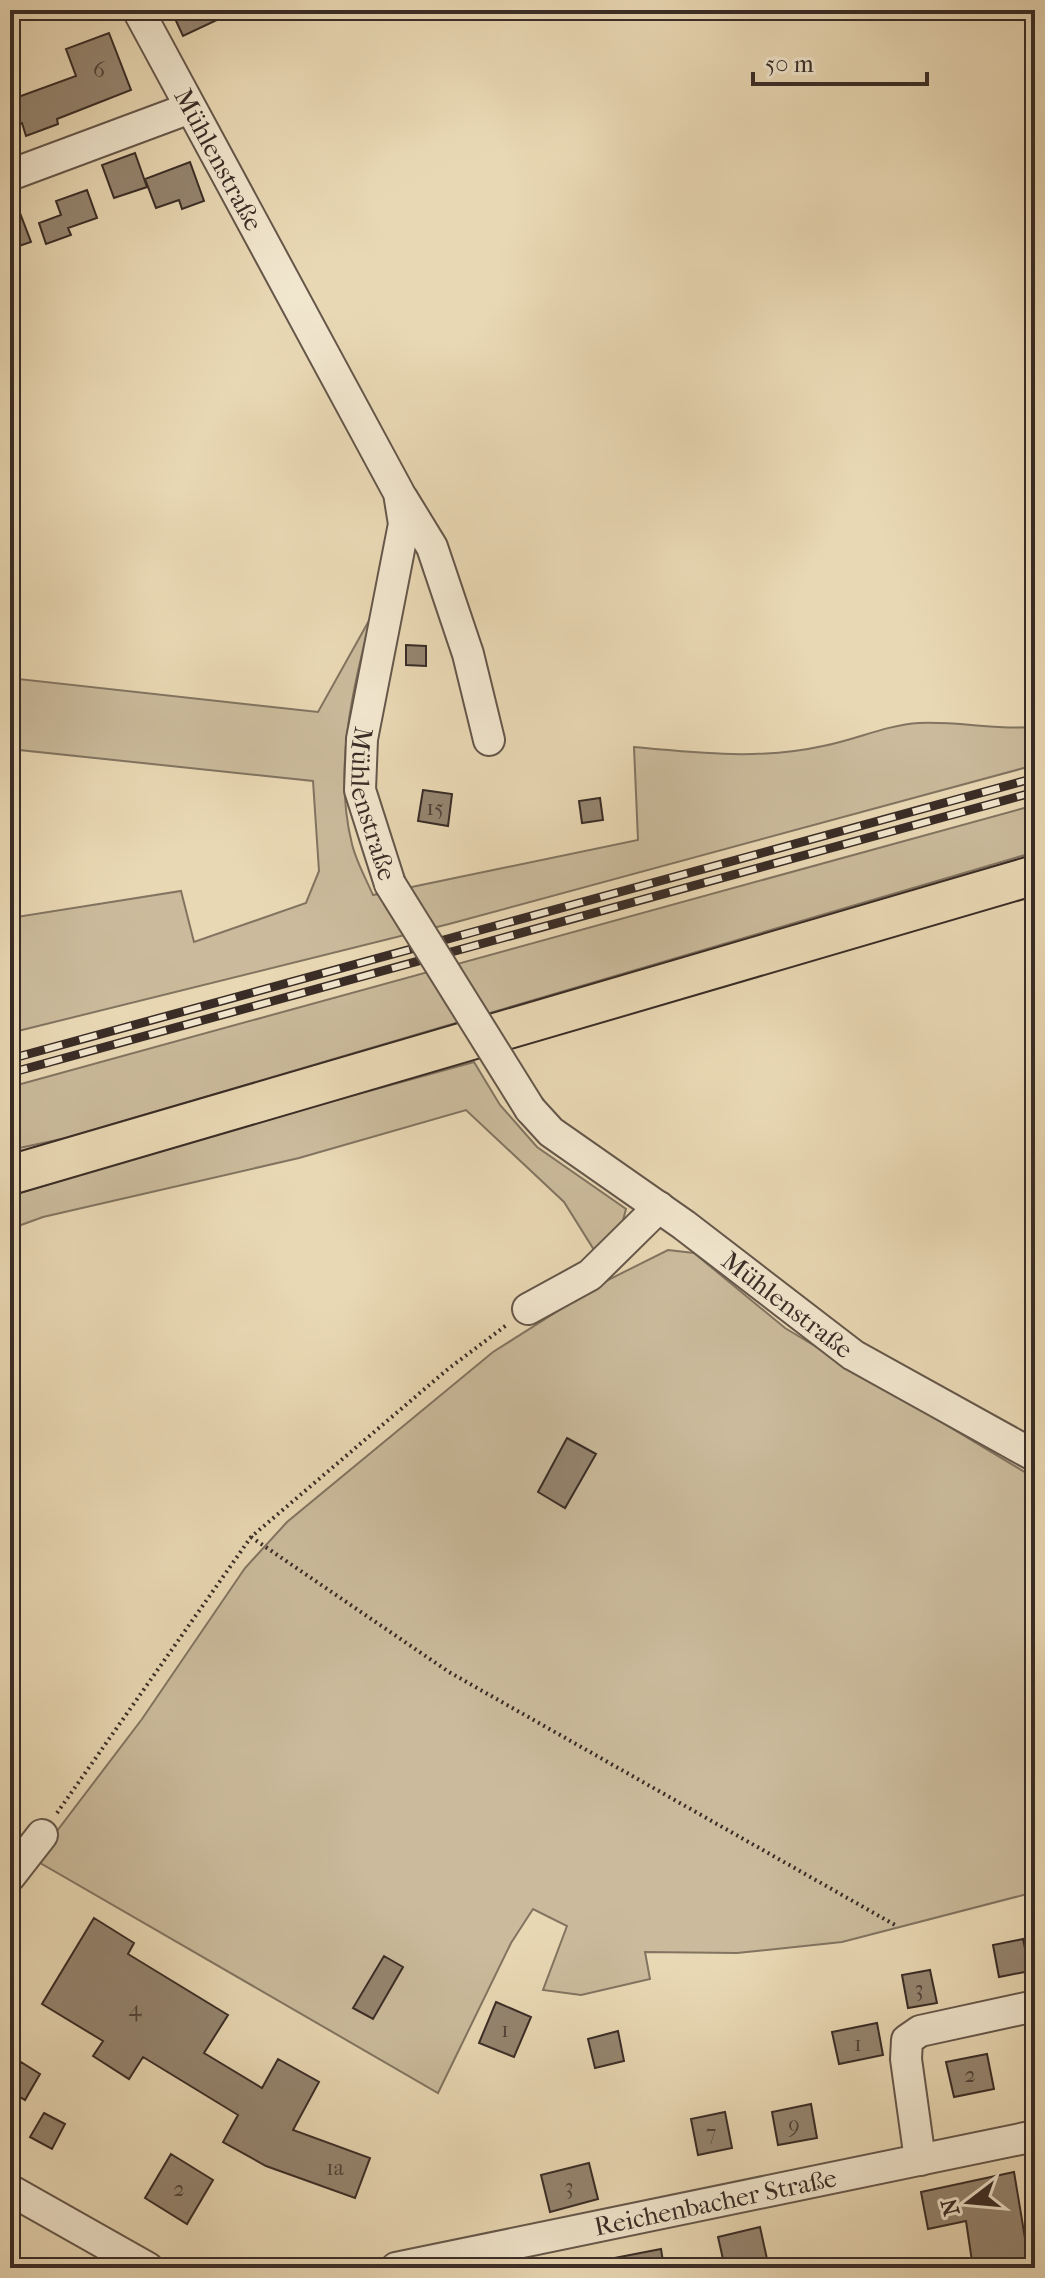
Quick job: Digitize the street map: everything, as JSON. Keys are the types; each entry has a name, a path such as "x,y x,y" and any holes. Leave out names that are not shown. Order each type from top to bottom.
{"main road":[{"path":"10,1175 1035,875"}],"street":[{"name":"Mühlenstraße","path":"138,10 399,493 404,524 362,739 360,790 390,884 530,1109 551,1132 659,1207 853,1355 1035,1456"},
{"path":"10,175 190,108"},
{"path":"399,493 432,547 468,654 489,740"},
{"path":"528,1309 590,1275 659,1207"},
{"path":"10,1876 42,1835"},
{"path":"920,2160 906,2059 907,2040 920,2031 1035,2006"},
{"name":"Reichenbacher Straße","path":"396,2268 1035,2136"},
{"path":"10,2190 148,2268"}],"path":[{"path":"42,1835 251,1537 448,1369 528,1309"},
{"path":"251,1537 449,1672 895,1925"}],"shaded area":[{"path":"371,617 352,701 344,787 352,844 373,895 638,840 634,747 705,753 776,753 823,746 895,727 948,723 1035,727 1035,765 449,924 10,1033 10,918 181,891 194,942 306,903 319,871 313,781 10,749 10,678 318,712"},
{"path":"1035,805 1035,852 66,1138 10,1150 10,1087"},
{"path":"474,1062 500,1105 537,1147 626,1209 622,1224 596,1253 564,1202 466,1110 299,1158 43,1217 10,1229 10,1196 220,1132"},
{"path":"668,1250 694,1253 785,1328 1028,1474 1035,1465 1035,1892 842,1942 737,1953 645,1952 650,1979 581,1995 543,1990 567,1926 533,1909 511,1943 438,2093 35,1860 142,1719 245,1568 287,1522 493,1352 602,1283"}],"building":[{"path":"171,10 238,10 183,36"},
{"path":"109,33 131,90 57,119 58,124 26,136 22,123 10,128 10,100 76,76 66,49"},
{"path":"135,153 147,187 114,198 102,165"},
{"path":"190,162 204,201 182,209 179,200 156,208 145,179"},
{"path":"87,190 97,218 68,228 71,235 46,244 39,223 61,215 56,201"},
{"path":"10,193 31,242 10,249"},
{"path":"406,645 426,646 426,666 406,665"},
{"path":"423,790 452,794 448,826 418,821"},
{"path":"600,798 603,820 582,823 579,801"},
{"path":"567,1438 596,1454 565,1508 538,1492"},
{"path":"94,1918 134,1943 128,1954 228,2015 204,2053 262,2088 278,2059 319,2082 293,2130 370,2158 355,2198 266,2166 223,2142 238,2115 143,2057 129,2079 93,2056 103,2041 42,2004"},
{"path":"1023,1939 1030,1971 999,1977 993,1945"},
{"path":"384,1956 403,1967 373,2019 353,2008"},
{"path":"930,1970 937,2003 908,2008 902,1975"},
{"path":"496,2002 531,2017 514,2057 479,2043"},
{"path":"877,2023 883,2055 839,2064 832,2032"},
{"path":"618,2031 624,2061 595,2068 588,2039"},
{"path":"987,2054 994,2089 954,2097 946,2062"},
{"path":"21,2062 40,2074 25,2100 10,2091 10,2081"},
{"path":"811,2104 817,2138 778,2145 772,2112"},
{"path":"725,2112 732,2148 698,2155 691,2119"},
{"path":"44,2113 65,2124 52,2149 30,2137"},
{"path":"171,2154 213,2180 187,2224 145,2198"},
{"path":"589,2163 598,2199 550,2212 541,2175"},
{"path":"1014,2172 1030,2268 973,2268 966,2221 928,2229 921,2192"},
{"path":"760,2227 769,2268 725,2268 718,2237"},
{"path":"661,2249 664,2268 610,2268 609,2259"}],"railway":[{"path":"10,1059 1035,778"},
{"path":"10,1073 1035,792"}]}
